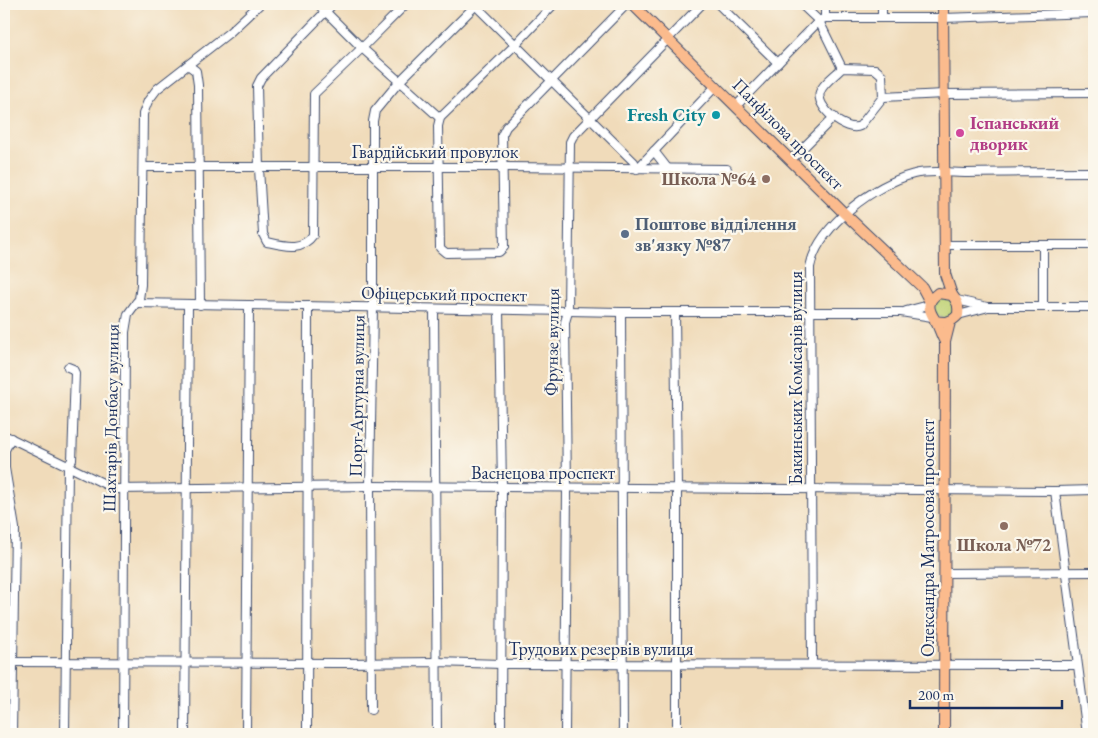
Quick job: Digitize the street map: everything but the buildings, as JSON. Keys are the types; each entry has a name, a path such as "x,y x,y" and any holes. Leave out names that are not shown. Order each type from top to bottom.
{"main road":[{"name":"Панфілова проспект","path":"632,4 669,38 845,214 922,287 929,303"},
{"path":"943,4 945,274 938,293 929,303 929,311 945,342"},
{"path":"945,274 959,308 945,342"},
{"name":"Панфілова проспект","path":"922,287 938,293"},
{"path":"938,293 955,298"},
{"path":"934,319 954,319"},
{"name":"Олександра Матросова проспект","path":"944,734 945,342"}],"street":[{"name":"Шахтарів Донбасу вулиця","path":"123,734 126,323 128,314 136,303 141,285 143,114 148,101 157,89 230,32 260,4"},
{"path":"318,4 362,48 440,118"},
{"path":"333,4 259,82 257,89 263,234 267,242 302,246 313,235 314,94 406,4"},
{"path":"476,4 550,81 634,162 637,169 716,86"},
{"name":"Порт-Артурна вулиця","path":"371,710 370,486 374,307 373,168 375,111 399,82 476,4"},
{"path":"554,4 440,118 438,126 440,248 446,253 499,252 504,247 502,135 506,127 627,4"},
{"name":"Фрунзе вулиця","path":"565,734 567,488 565,322 568,312 571,139 702,4"},
{"path":"718,4 778,63"},
{"path":"801,4 822,19 943,18 1094,13"},
{"path":"824,4 822,19 842,68"},
{"path":"882,4 882,18"},
{"path":"736,106 822,19"},
{"path":"188,65 193,67 198,76 200,305"},
{"path":"842,68 878,70 882,75 883,97 857,127 848,127 821,104 820,93 823,87 842,68"},
{"path":"883,97 944,94 1094,93"},
{"path":"791,160 834,117"},
{"path":"654,151 668,169"},
{"name":"Гвардійський провулок","path":"143,167 727,169"},
{"name":"Бакинських Комісарів вулиця","path":"812,664 810,267 812,256 822,237 845,214 880,188 915,174 1094,172"},
{"path":"945,245 1094,245"},
{"path":"1043,245 1043,307"},
{"path":"955,298 987,307 1094,307"},
{"name":"Офіцерський проспект","path":"136,303 568,312 902,312"},
{"path":"902,312 929,303"},
{"path":"185,734 188,305"},
{"path":"246,734 249,306"},
{"path":"307,734 308,306"},
{"path":"954,319 987,307"},
{"path":"434,309 437,734"},
{"path":"499,310 502,487 501,734"},
{"path":"621,312 623,734"},
{"path":"674,312 678,489 677,734"},
{"path":"902,312 934,319"},
{"path":"65,734 68,466 72,460 74,373 73,369 68,367"},
{"path":"7,437 5,468 15,528 12,734"},
{"name":"Васнецова проспект","path":"7,437 115,489 370,486 944,491 1094,490"},
{"path":"1055,491 1087,734"},
{"path":"944,574 1094,572"},
{"name":"Трудових резервів вулиця","path":"4,662 1077,665"}],"green space":[{"path":"944,298 951,301 954,308 951,315 944,318 937,315 934,308 937,301"}],"place":[{"name":"Fresh City","path":"716,115"},
{"name":"Іспанський дворик","path":"960,133"},
{"name":"Школа №64","path":"766,179"},
{"name":"Поштове відділення зв'язку №87","path":"625,234"},
{"name":"Школа №72","path":"1004,526"}]}
